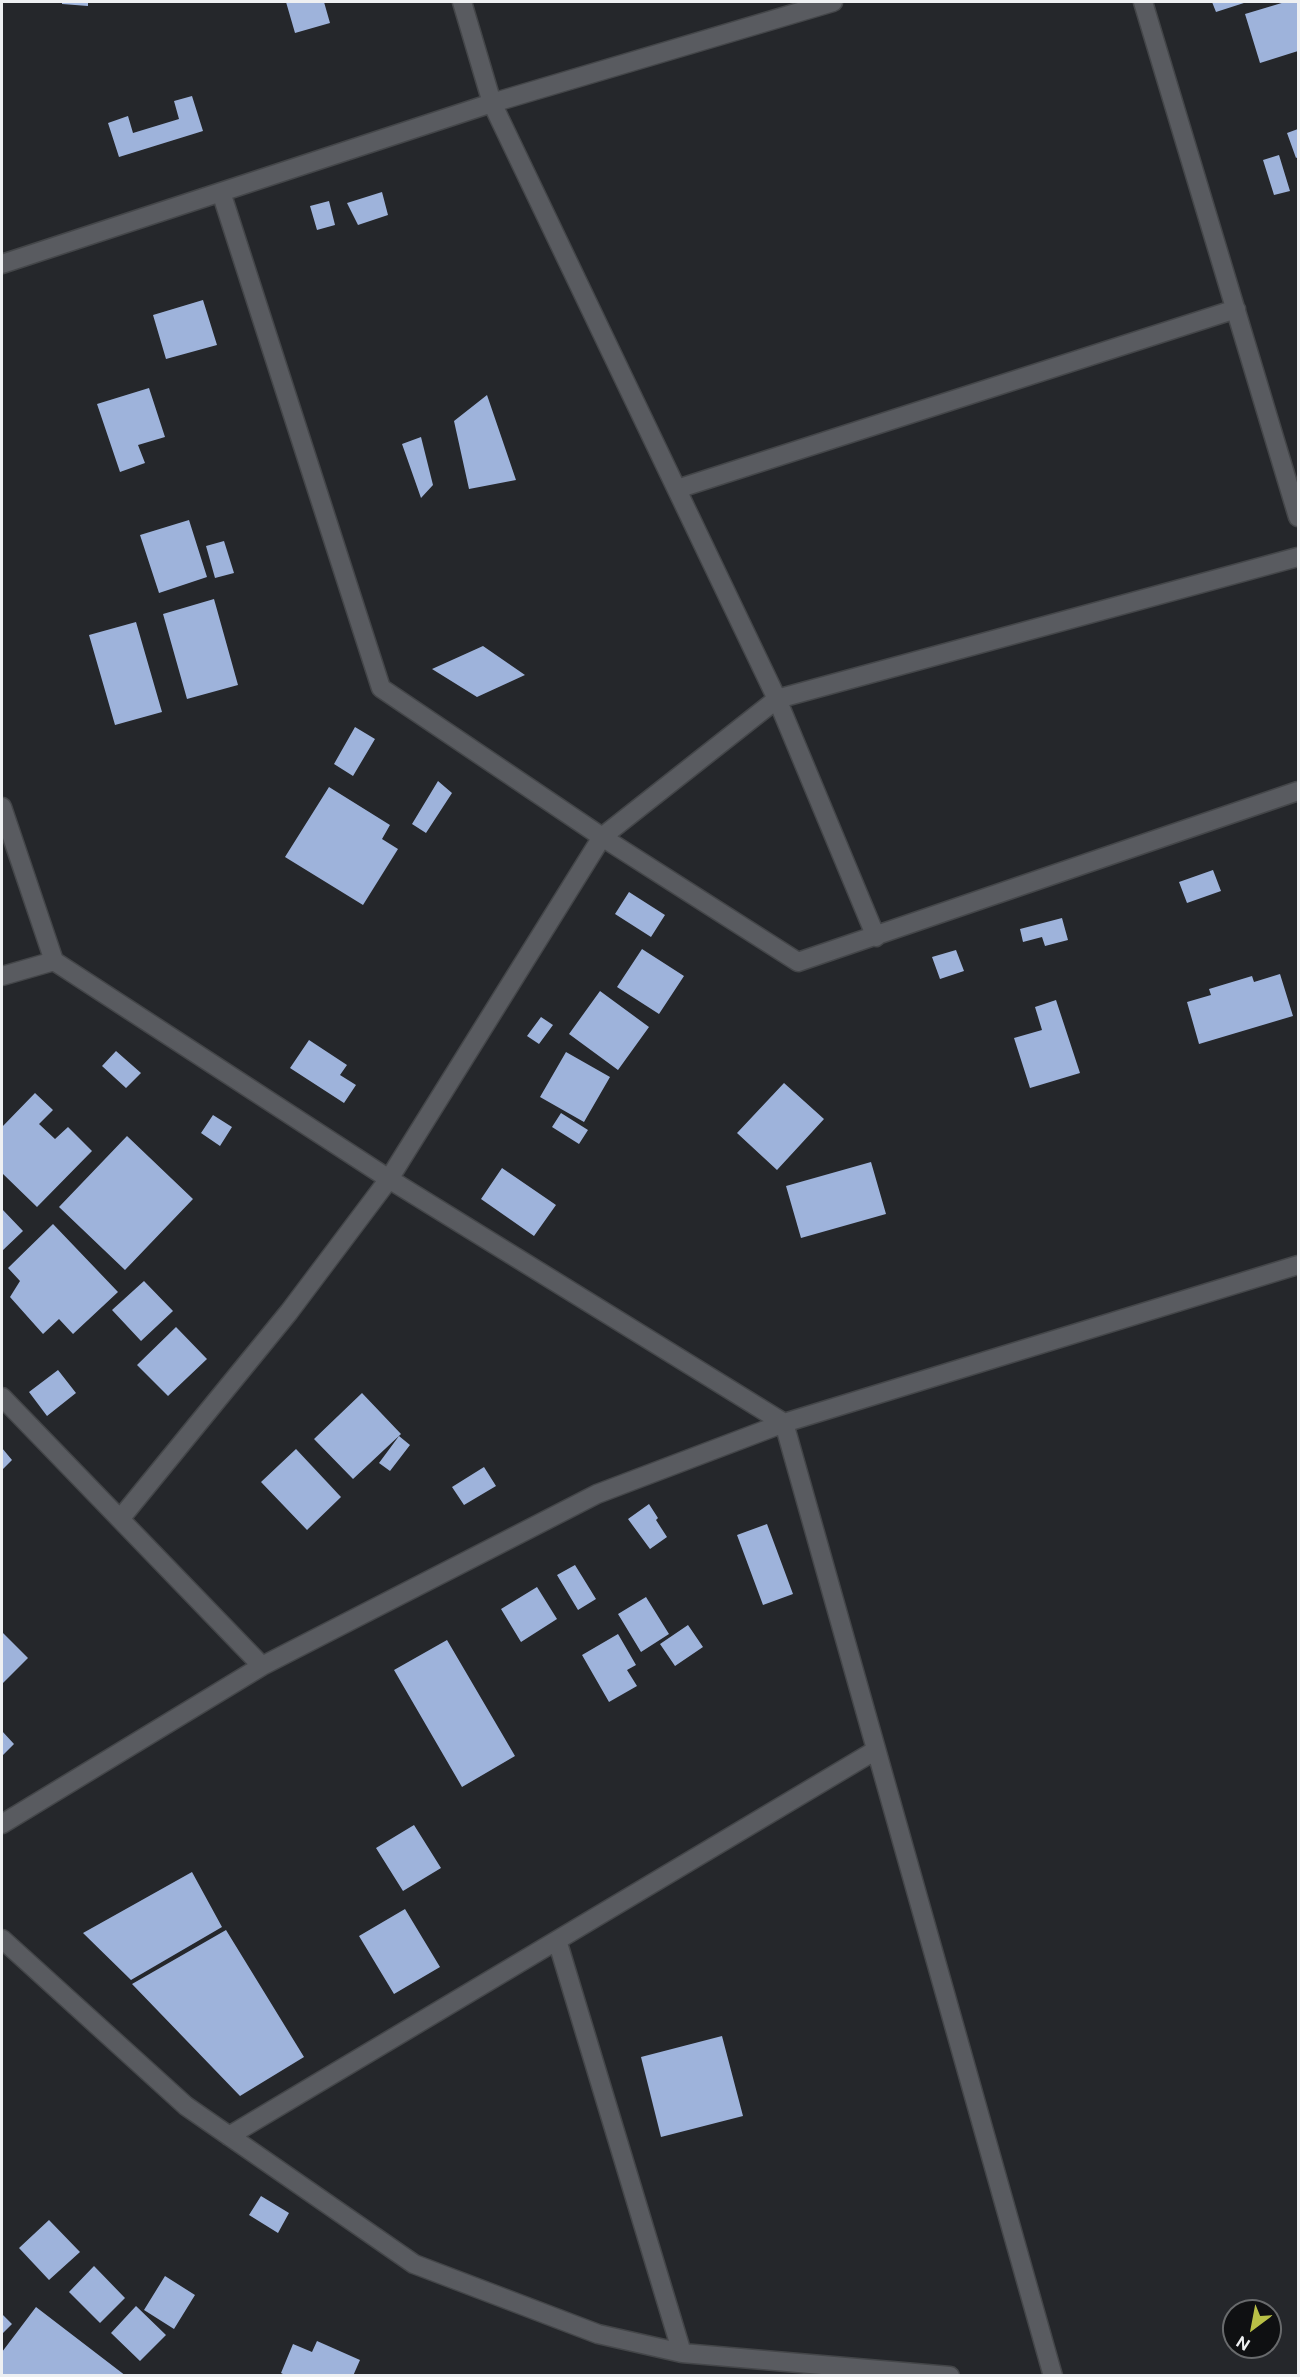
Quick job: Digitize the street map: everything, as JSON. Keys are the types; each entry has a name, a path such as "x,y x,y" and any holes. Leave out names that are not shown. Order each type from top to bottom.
{"street":[{"path":"462,2 492,103 777,699 876,937"},
{"path":"2,264 492,103 833,2"},
{"path":"1143,2 1299,517"},
{"path":"221,192 381,688 602,837 798,962 1299,791"},
{"path":"677,489 1236,309"},
{"path":"120,1518 289,1312 389,1179 602,837 777,699 1299,556"},
{"path":"2,807 54,961 389,1179 784,1423 1053,2376"},
{"path":"2,976 54,961"},
{"path":"2,1824 262,1666 597,1494 784,1423 1299,1265"},
{"path":"2,1397 262,1666"},
{"path":"229,2136 876,1750"},
{"path":"2,1939 186,2106 414,2264 598,2334 682,2353 950,2376"},
{"path":"557,1940 682,2353"}],"building":[{"path":"62,2 88,2 88,6 62,4"},
{"path":"286,2 324,2 330,23 295,33"},
{"path":"1212,2 1247,2 1216,12"},
{"path":"1285,2 1298,2 1298,51 1260,63 1245,14"},
{"path":"192,96 203,131 119,157 108,123 128,116 133,133 179,119 174,101"},
{"path":"1298,129 1298,157 1296,158 1287,133"},
{"path":"1279,155 1290,191 1274,195 1263,160"},
{"path":"382,192 388,215 358,225 347,203"},
{"path":"329,201 335,225 317,230 310,206"},
{"path":"203,300 217,345 166,359 153,315"},
{"path":"149,388 165,437 138,445 145,463 120,472 97,404"},
{"path":"487,395 516,480 469,489 454,421"},
{"path":"421,437 433,485 421,498 402,444"},
{"path":"189,520 207,577 159,593 140,535"},
{"path":"224,541 234,573 215,578 206,546"},
{"path":"214,599 238,685 187,699 163,614"},
{"path":"136,622 162,712 115,725 89,635"},
{"path":"483,646 525,675 477,697 432,669"},
{"path":"355,727 375,739 353,776 334,764"},
{"path":"438,781 452,793 426,833 412,824"},
{"path":"329,787 390,825 382,839 398,849 363,905 285,857"},
{"path":"1213,870 1221,891 1187,903 1179,882"},
{"path":"629,892 665,915 651,937 615,914"},
{"path":"1062,918 1068,940 1045,946 1042,937 1023,942 1020,929"},
{"path":"642,949 684,976 659,1014 617,987"},
{"path":"956,950 964,971 940,979 932,957"},
{"path":"1280,974 1293,1016 1199,1044 1187,1002 1211,995 1209,989 1252,976 1254,982"},
{"path":"600,991 649,1027 618,1070 569,1034"},
{"path":"1056,1000 1080,1073 1030,1088 1014,1038 1042,1030 1035,1007"},
{"path":"541,1017 553,1025 539,1044 527,1036"},
{"path":"309,1040 347,1065 340,1075 356,1085 344,1103 290,1068"},
{"path":"116,1051 141,1073 126,1088 102,1066"},
{"path":"566,1052 610,1077 584,1122 540,1097"},
{"path":"784,1083 824,1119 777,1170 737,1133"},
{"path":"35,1093 53,1110 39,1124 55,1139 68,1127 92,1151 37,1207 2,1173 2,1127"},
{"path":"561,1113 588,1130 579,1144 552,1127"},
{"path":"213,1115 232,1127 220,1146 201,1133"},
{"path":"127,1136 193,1199 125,1270 59,1207"},
{"path":"871,1162 886,1214 801,1238 786,1186"},
{"path":"502,1168 556,1205 534,1236 481,1199"},
{"path":"2,1209 23,1231 2,1251"},
{"path":"53,1224 118,1292 73,1334 59,1319 43,1334 10,1297 20,1281 8,1268"},
{"path":"144,1281 173,1311 141,1341 112,1310"},
{"path":"176,1327 207,1359 168,1396 137,1365"},
{"path":"58,1370 76,1393 47,1416 29,1392"},
{"path":"362,1393 401,1434 353,1479 314,1439"},
{"path":"399,1436 410,1445 390,1471 379,1463"},
{"path":"2,1448 12,1460 2,1470"},
{"path":"296,1449 341,1497 307,1530 261,1482"},
{"path":"484,1467 496,1486 464,1505 452,1487"},
{"path":"649,1504 667,1537 650,1549 628,1519"},
{"path":"767,1524 793,1594 763,1605 737,1535"},
{"path":"575,1565 596,1599 578,1610 557,1575"},
{"path":"537,1587 557,1619 521,1642 501,1609"},
{"path":"646,1597 669,1634 641,1652 618,1614"},
{"path":"688,1625 703,1647 675,1666 660,1644"},
{"path":"2,1632 28,1658 2,1684"},
{"path":"618,1634 636,1665 627,1670 637,1686 609,1702 582,1655"},
{"path":"447,1640 515,1756 462,1787 394,1670"},
{"path":"2,1731 14,1744 2,1756"},
{"path":"414,1825 441,1868 403,1891 376,1848"},
{"path":"192,1872 222,1927 131,1980 83,1933"},
{"path":"405,1909 440,1967 394,1994 359,1936"},
{"path":"226,1930 304,2057 240,2096 132,1984"},
{"path":"722,2036 743,2116 661,2137 641,2057"},
{"path":"261,2196 289,2213 278,2233 249,2215"},
{"path":"49,2220 80,2252 49,2280 19,2248"},
{"path":"94,2266 125,2298 100,2323 69,2292"},
{"path":"165,2276 195,2295 174,2329 144,2310"},
{"path":"136,2306 166,2335 140,2361 111,2333"},
{"path":"36,2307 126,2376 2,2376 2,2352"},
{"path":"2,2314 12,2324 2,2334"},
{"path":"317,2341 360,2360 353,2376 287,2376 281,2373 293,2344 312,2352"}]}
